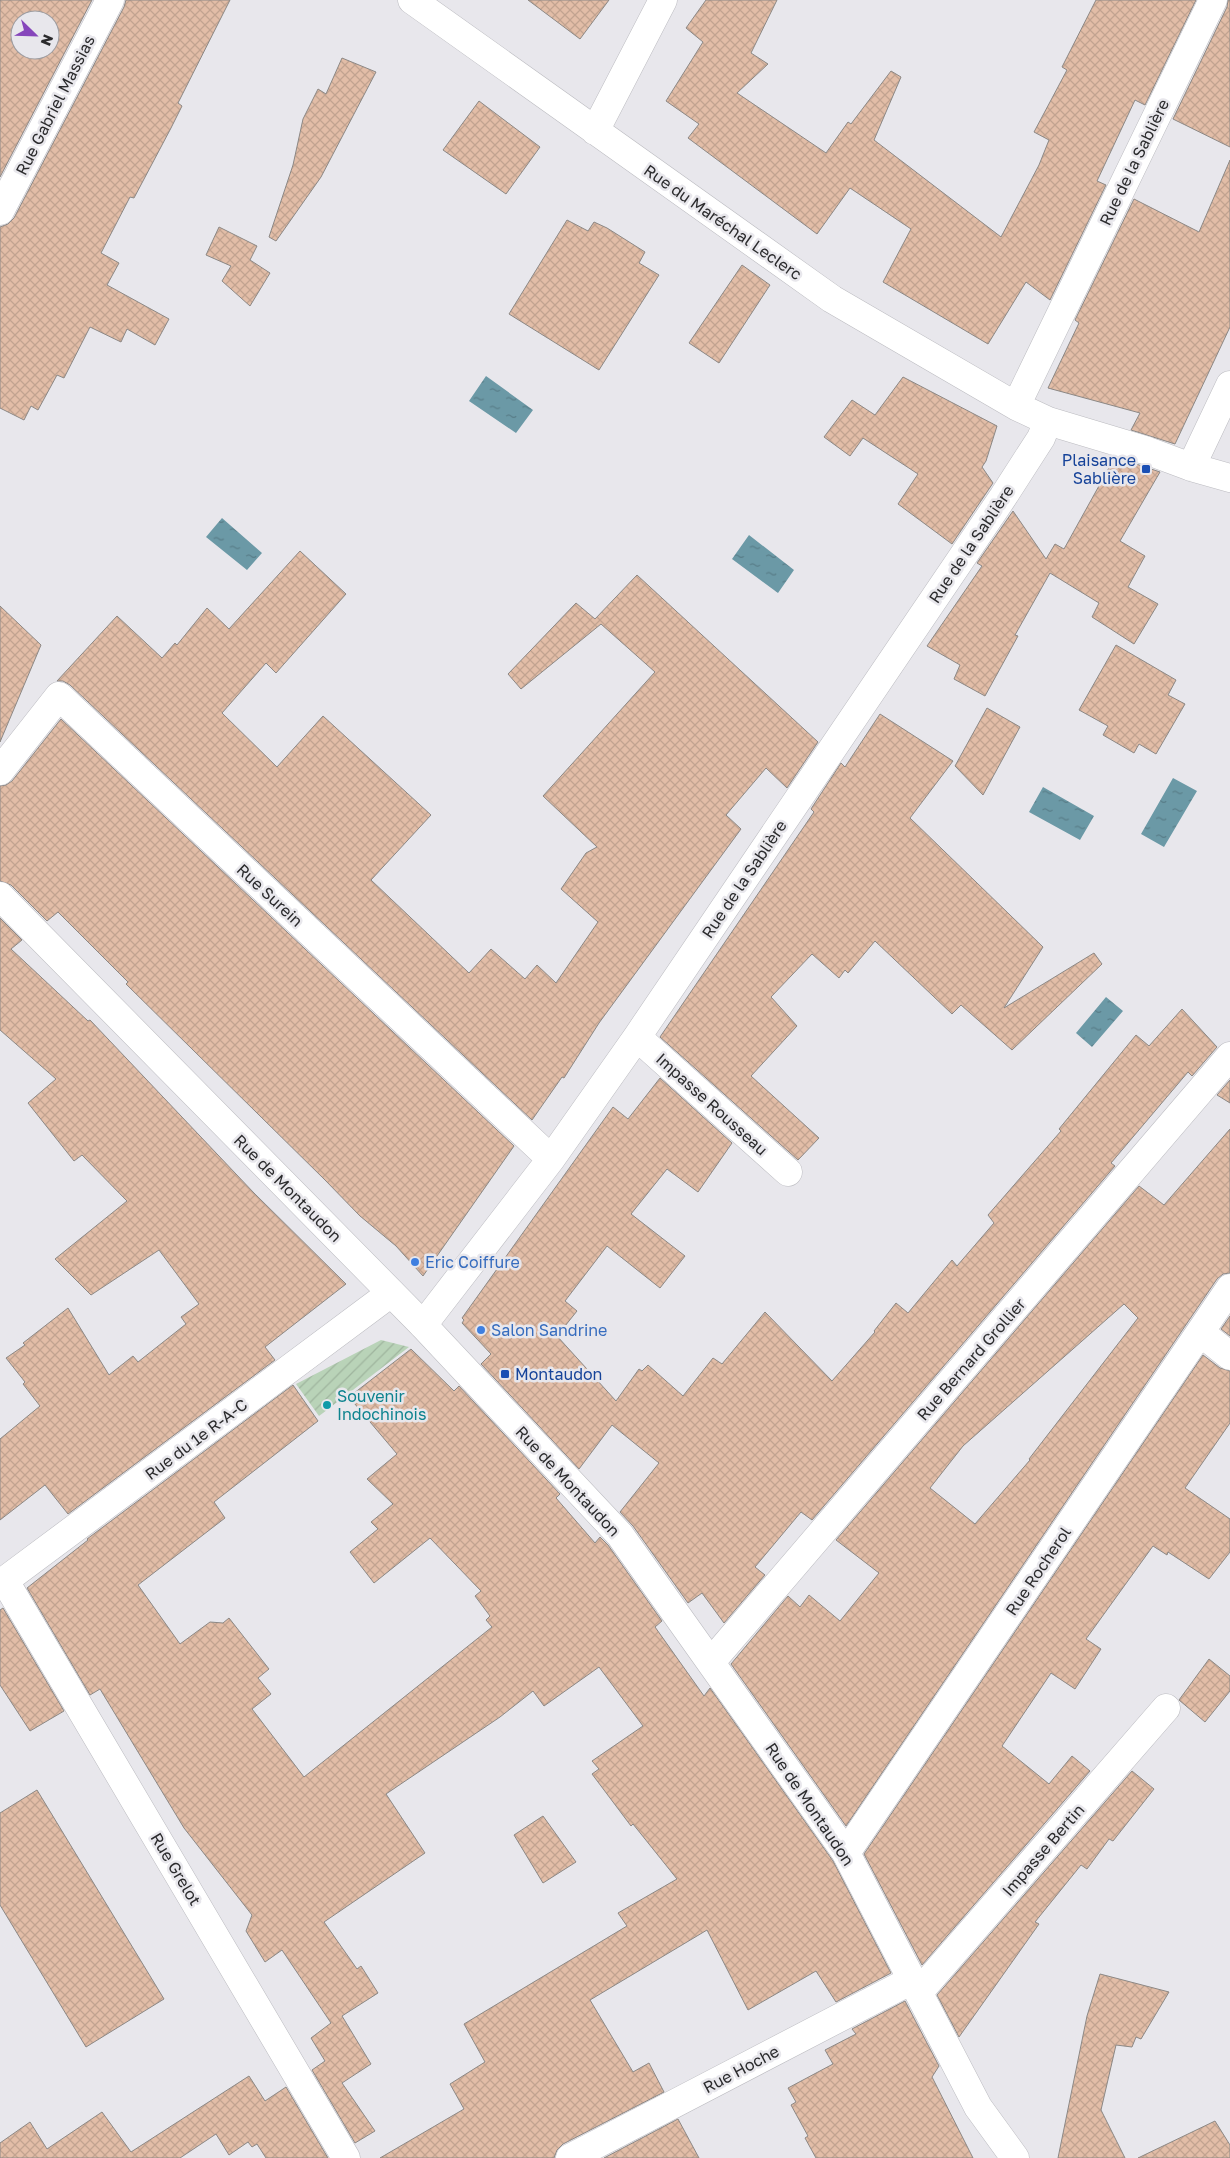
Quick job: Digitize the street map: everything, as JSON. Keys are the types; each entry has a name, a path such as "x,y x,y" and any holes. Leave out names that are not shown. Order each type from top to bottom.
{"street":[{"name":"Rue Gabriel Massias","path":"0,211 110,0"},
{"name":"Rue du Maréchal Leclerc","path":"412,0 832,299 1016,406 1048,422 1148,452 1191,468 1230,478"},
{"path":"595,132 663,0"},
{"name":"Rue de la Sablière","path":"1016,406 1213,0"},
{"path":"1191,468 1230,385"},
{"name":"Rue de la Sablière","path":"423,1325 551,1158 637,1037 1003,497 1041,438 1048,422"},
{"name":"Rue Surein","path":"0,771 60,696 551,1158"},
{"name":"Rue de Montaudon","path":"0,896 423,1325 620,1535 846,1853 978,2107 1015,2158"},
{"name":"Impasse Rousseau","path":"637,1037 788,1172"},
{"name":"Rue Bernard Grollier","path":"711,1662 1230,1056"},
{"name":"Rue Rocherol","path":"846,1853 1230,1288"},
{"name":"Rue du 1e R-A-C","path":"3,1583 391,1293"},
{"path":"1200,1332 1230,1356"},
{"name":"Rue Grelot","path":"3,1583 346,2158"},
{"name":"Impasse Bertin","path":"915,1986 1166,1708"},
{"name":"Rue Hoche","path":"570,2158 915,1986"}],"green space":[{"path":"381,1340 409,1347 319,1416 296,1384"}],"water":[{"path":"486,376 533,410 516,433 469,401"},
{"path":"222,518 262,553 247,570 206,537"},
{"path":"749,535 794,570 778,593 732,559"},
{"path":"1173,778 1197,791 1164,847 1141,834"},
{"path":"1043,787 1094,816 1080,840 1029,812"},
{"path":"1106,997 1123,1011 1092,1047 1076,1033"}],"building":[{"path":"0,0 92,0 0,177"},
{"path":"126,0 230,0 178,103 182,106 171,128 134,198 130,197 101,253 119,263 107,285 169,319 155,345 127,329 121,342 90,327 64,378 57,375 38,410 31,406 24,420 0,408 0,227 8,224 14,218"},
{"path":"528,0 609,0 580,39"},
{"path":"706,0 777,0 751,53 768,64 737,93 826,153 848,122 851,124 891,71 901,77 874,140 1001,237 1039,165 1049,140 1034,132 1067,70 1062,67 1096,0 1196,0 1145,105 1135,100 1097,181 1106,185 1050,300 1026,282 988,344 883,282 911,229 850,188 817,234 688,138 699,124 666,101 703,42 686,28"},
{"path":"1228,0 1230,0 1230,147 1173,119 1227,7"},
{"path":"342,58 376,72 321,177 276,241 269,237 293,165 303,119 318,89 326,94"},
{"path":"479,101 540,147 506,194 443,150"},
{"path":"1230,160 1230,327 1175,444 1131,430 1140,413 1048,388 1079,323 1075,320 1134,199 1199,232"},
{"path":"567,220 588,231 594,222 607,228 645,252 639,263 659,275 599,370 509,314"},
{"path":"219,227 257,246 250,260 270,273 250,306 222,281 231,266 206,255"},
{"path":"742,265 770,285 719,363 689,343"},
{"path":"903,377 997,426 986,461 982,467 993,483 952,544 898,504 918,474 863,438 850,456 824,437 852,400 875,415"},
{"path":"1115,457 1160,472 1120,541 1145,556 1128,587 1158,604 1134,644 1092,617 1099,603 1050,573 1015,635 1018,636 985,696 954,679 960,665 927,646 982,566 977,563 1013,511 1046,559 1055,544 1064,549"},
{"path":"300,551 346,594 276,673 266,663 222,713 277,767 323,716 431,815 371,880 469,973 491,949 525,979 537,965 556,983 598,922 561,889 586,853 597,847 543,796 655,672 601,624 521,689 508,674 576,603 595,619 637,575 818,742 787,788 766,768 726,815 741,829 599,1023 564,1078 562,1077 532,1120 70,685 63,681 57,681 117,616 162,658 175,643 177,645 207,608 229,629"},
{"path":"0,606 41,645 0,742"},
{"path":"1116,645 1176,680 1168,695 1185,704 1156,754 1139,744 1134,753 1103,735 1108,726 1079,710"},
{"path":"987,708 1020,727 983,795 955,766"},
{"path":"880,714 953,761 910,818 1043,947 1004,1008 1094,953 1102,964 1012,1050 961,1005 952,1014 875,941 848,973 845,970 839,978 812,954 771,997 797,1026 751,1076 819,1138 798,1160 660,1037 814,812 811,809 841,763 845,767"},
{"path":"61,719 514,1146 423,1276 396,1246 360,1216 126,984 128,982 58,912 47,921 11,885 0,881 0,786 12,781"},
{"path":"0,918 22,940 11,949 88,1021 90,1020 254,1193 346,1284 265,1347 275,1360 68,1514 45,1485 0,1520 0,1439 40,1406 23,1384 25,1382 6,1358 25,1345 23,1343 68,1308 109,1375 133,1356 138,1362 186,1324 181,1317 199,1304 159,1250 91,1295 55,1259 127,1201 82,1155 74,1161 28,1103 56,1079 0,1030"},
{"path":"1182,1009 1217,1047 1192,1076 1188,1072 1111,1163 1115,1166 812,1520 801,1512 755,1567 765,1575 724,1623 702,1593 688,1603 633,1526 620,1512 659,1463 612,1425 579,1469 481,1364 491,1354 462,1323 464,1320 462,1318 613,1107 628,1119 660,1078 732,1143 698,1192 667,1169 631,1214 685,1256 660,1288 607,1246 565,1301 577,1311 557,1336 616,1401 639,1369 642,1371 648,1365 683,1396 713,1358 722,1364 765,1312 832,1381 875,1332 896,1303 908,1313 952,1260 957,1266 994,1223 988,1215 1061,1131 1059,1129 1136,1035 1149,1046"},
{"path":"1230,1080 1230,1103 1217,1095"},
{"path":"1230,1129 1230,1273 1223,1274 1217,1279 846,1826 731,1664 788,1596 800,1607 809,1595 840,1621 879,1573 836,1540 1139,1186 1164,1205","holes":["1124,1304 1138,1318 1030,1460 975,1524 930,1488 963,1446"]},
{"path":"1230,1316 1230,1336 1221,1329"},
{"path":"411,1349 454,1391 459,1386 560,1494 556,1498 595,1543 600,1537 608,1545 662,1621 655,1627 704,1696 710,1688 833,1861 891,1973 836,2002 816,1971 748,2010 707,1930 590,2000 633,2072 649,2063 664,2092 563,2144 557,2150 554,2158 380,2158 464,2109 450,2084 485,2062 464,2024 627,1926 618,1913 677,1879 633,1824 631,1826 592,1774 599,1769 592,1761 643,1726 599,1667 544,1706 533,1691 500,1717 386,1794 425,1853 324,1922 357,1969 361,1966 378,1993 342,2016 371,2064 342,2083 375,2131 355,2143 312,2070 325,2061 311,2038 331,2023 282,1950 265,1962 246,1931 252,1915 184,1828 100,1689 90,1695 27,1588 87,1539 293,1385 318,1421 214,1502 225,1518 138,1585 180,1644 210,1622 223,1623 229,1618 269,1669 258,1678 271,1694 252,1709 304,1777 492,1627 486,1620 490,1616 475,1596 481,1591 430,1538 374,1583 350,1552 378,1529 371,1522 393,1504 367,1479 397,1454 349,1397"},
{"path":"1203,1355 1220,1368 1230,1371 1230,1423 1185,1488 1230,1519 1230,1552 1209,1579 1168,1552 1167,1555 1153,1546 1086,1639 1101,1649 1075,1689 1051,1673 1002,1746 1049,1784 1072,1756 1090,1771 922,1965 864,1854"},
{"path":"3,1608 64,1711 30,1731 0,1685 0,1610"},
{"path":"1209,1659 1230,1676 1230,1691 1205,1722 1179,1700"},
{"path":"1132,1771 1154,1789 1113,1841 1109,1839 1087,1869 1081,1865 1035,1922 1039,1924 959,2037 937,1995"},
{"path":"37,1790 164,1999 86,2047 0,1905 0,1813"},
{"path":"543,1816 576,1862 543,1883 514,1835"},
{"path":"1100,1974 1169,1992 1141,2039 1136,2037 1132,2047 1116,2045 1101,2110 1125,2158 1058,2158 1087,2016"},
{"path":"905,2001 939,2066 932,2077 973,2158 816,2158 805,2138 808,2136 791,2105 796,2102 788,2088 833,2064 825,2050 856,2034 852,2029"},
{"path":"249,2076 265,2101 286,2087 328,2158 266,2158 257,2144 252,2147 248,2142 229,2155 216,2134 180,2158 0,2158 0,2143 30,2122 47,2149 102,2112 131,2152"},
{"path":"678,2119 699,2158 604,2158"},
{"path":"1215,2121 1230,2145 1230,2158 1138,2158"}],"place":[{"name":"Plaisance Sablière","path":"1146,469"},
{"name":"Eric Coiffure","path":"415,1262"},
{"name":"Salon Sandrine","path":"481,1330"},
{"name":"Montaudon","path":"505,1374"},
{"name":"Souvenir Indochinois","path":"327,1405"}]}
